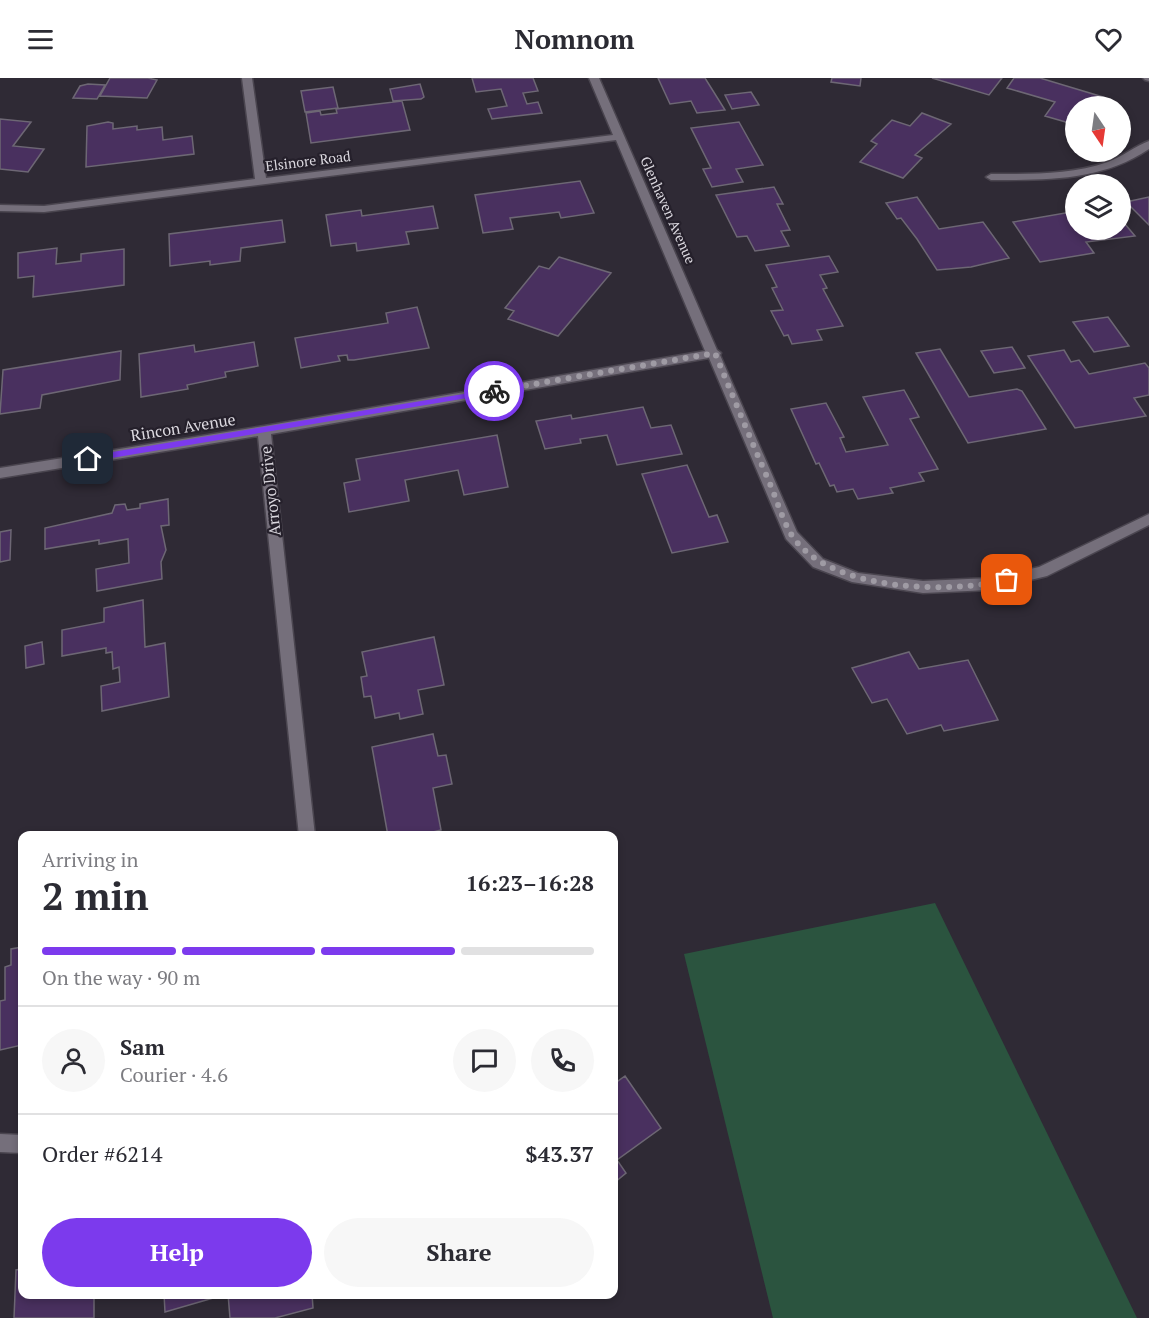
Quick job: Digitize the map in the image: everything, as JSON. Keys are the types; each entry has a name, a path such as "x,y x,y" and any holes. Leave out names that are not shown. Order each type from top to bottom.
{"street":[{"path":"247,78 261,182"},
{"name":"Glenhaven Avenue","path":"594,78 715,353"},
{"name":"Elsinore Road","path":"0,208 44,209 619,136"},
{"path":"991,177 1042,177 1109,167 1149,144"},
{"path":"715,353 791,535 818,562 858,578 923,587 990,584 1042,572 1149,519"},
{"name":"Arroyo Drive","path":"306,831 264,431 715,353"},
{"name":"Rincon Avenue","path":"0,472 264,431"},
{"path":"0,1143 18,1144"}],"green space":[{"path":"935,903 1137,1318 773,1318 684,954"}],"building":[{"path":"110,78 157,80 147,98 100,96"},
{"path":"472,78 533,78 538,91 523,93 527,104 538,102 542,113 492,119 488,109 507,106 501,89 476,92"},
{"path":"658,78 705,78 725,110 697,113 691,101 670,104"},
{"path":"832,78 861,78 860,86 831,82"},
{"path":"932,78 1002,78 989,95"},
{"path":"1014,78 1040,78 1100,96 1065,96 1065,122 1045,116 1055,102 1007,88"},
{"path":"420,84 424,97 421,99 393,101 390,89"},
{"path":"105,85 97,99 73,98 80,86"},
{"path":"333,87 338,108 305,112 301,91"},
{"path":"751,92 759,105 732,109 725,95"},
{"path":"402,101 410,130 311,143 306,113 320,111 321,115 337,113 336,109"},
{"path":"922,113 951,124 915,155 922,158 903,178 860,162 877,144 871,141 892,120 910,126"},
{"path":"0,119 31,122 13,146 44,149 28,172 0,169"},
{"path":"739,122 763,165 736,169 743,182 712,187 703,169 711,168 691,128"},
{"path":"113,123 113,129 137,126 137,130 162,127 163,140 192,136 194,154 86,167 87,126"},
{"path":"580,181 594,213 561,218 559,212 510,218 513,229 483,233 475,195"},
{"path":"774,187 783,204 777,204 790,230 781,231 789,246 755,251 747,236 737,237 716,195"},
{"path":"917,197 939,229 983,222 1009,258 971,267 937,270 917,239 901,218 897,219 886,203"},
{"path":"1149,197 1149,225 1131,207 1131,201"},
{"path":"433,206 438,228 406,232 409,244 357,251 356,243 331,246 326,215 361,210 362,216"},
{"path":"1065,213 1065,240 1102,240 1086,242 1094,253 1040,262 1013,222"},
{"path":"282,220 285,242 241,248 240,261 210,265 210,261 170,266 169,234"},
{"path":"57,248 56,264 81,261 81,254 124,249 124,285 33,297 34,276 18,278 18,253"},
{"path":"829,256 838,272 820,275 827,288 823,289 843,326 817,330 822,340 792,344 788,335 784,336 771,311 783,310 772,288 777,287 766,265"},
{"path":"559,257 611,273 558,336 508,319 514,311 505,308 539,266 549,269"},
{"path":"417,307 429,348 354,360 348,360 347,355 338,356 340,361 301,368 295,338 388,323 386,313"},
{"path":"1108,317 1129,346 1094,352 1073,322"},
{"path":"254,342 258,366 225,372 226,377 187,385 188,389 141,397 139,354 194,345 195,352"},
{"path":"1012,347 1025,368 994,373 981,351"},
{"path":"940,349 969,397 1017,389 1022,391 1046,429 968,443 916,353"},
{"path":"1064,350 1071,362 1079,360 1089,374 1145,363 1149,368 1149,395 1134,398 1146,416 1075,428 1028,356"},
{"path":"121,351 120,380 42,395 40,408 0,414 3,370"},
{"path":"904,390 919,417 910,419 938,469 919,473 924,481 890,488 893,493 858,499 853,489 837,492 834,485 830,486 819,463 816,464 791,409 826,403 844,437 840,438 846,452 888,445 863,397"},
{"path":"643,407 651,428 671,425 682,454 617,465 607,435 580,439 581,443 545,449 536,421 571,415 572,419"},
{"path":"497,435 508,487 464,495 458,470 405,480 409,501 349,512 344,483 360,480 356,459"},
{"path":"687,465 709,517 717,515 728,542 672,553 642,474"},
{"path":"168,499 169,525 161,526 166,550 161,562 162,579 97,591 96,569 129,563 128,539 99,544 99,540 45,549 45,528 112,513 115,505 125,504 127,510 140,508 140,504"},
{"path":"11,530 10,560 0,562 0,532"},
{"path":"143,600 145,647 165,643 169,697 102,711 101,686 120,682 119,667 113,669 112,652 106,653 106,648 62,656 62,630 104,622 104,608"},
{"path":"434,637 444,685 418,690 423,714 400,719 399,713 375,718 371,696 364,697 361,677 367,676 362,652"},
{"path":"42,642 44,664 26,668 25,646"},
{"path":"909,652 919,669 968,660 998,720 944,731 941,725 907,734 887,699 872,703 852,668"},
{"path":"433,734 438,756 446,755 452,784 433,788 441,830 387,831 372,747"},
{"path":"18,948 18,1046 0,1050 0,1001 5,1000 5,967 11,965 11,949"},
{"path":"625,1076 661,1128 618,1159 618,1081"},
{"path":"618,1161 626,1173 618,1180"},
{"path":"16,1270 18,1270 18,1299 94,1299 94,1318 14,1318"},
{"path":"164,1299 210,1299 165,1312"},
{"path":"228,1299 312,1299 313,1308 275,1318 230,1318"}],"way so far":[{"path":"494,391 715,353 791,535 818,562 858,578 923,587 990,584 1007,580"}],"route":[{"path":"88,459 494,391"}]}
